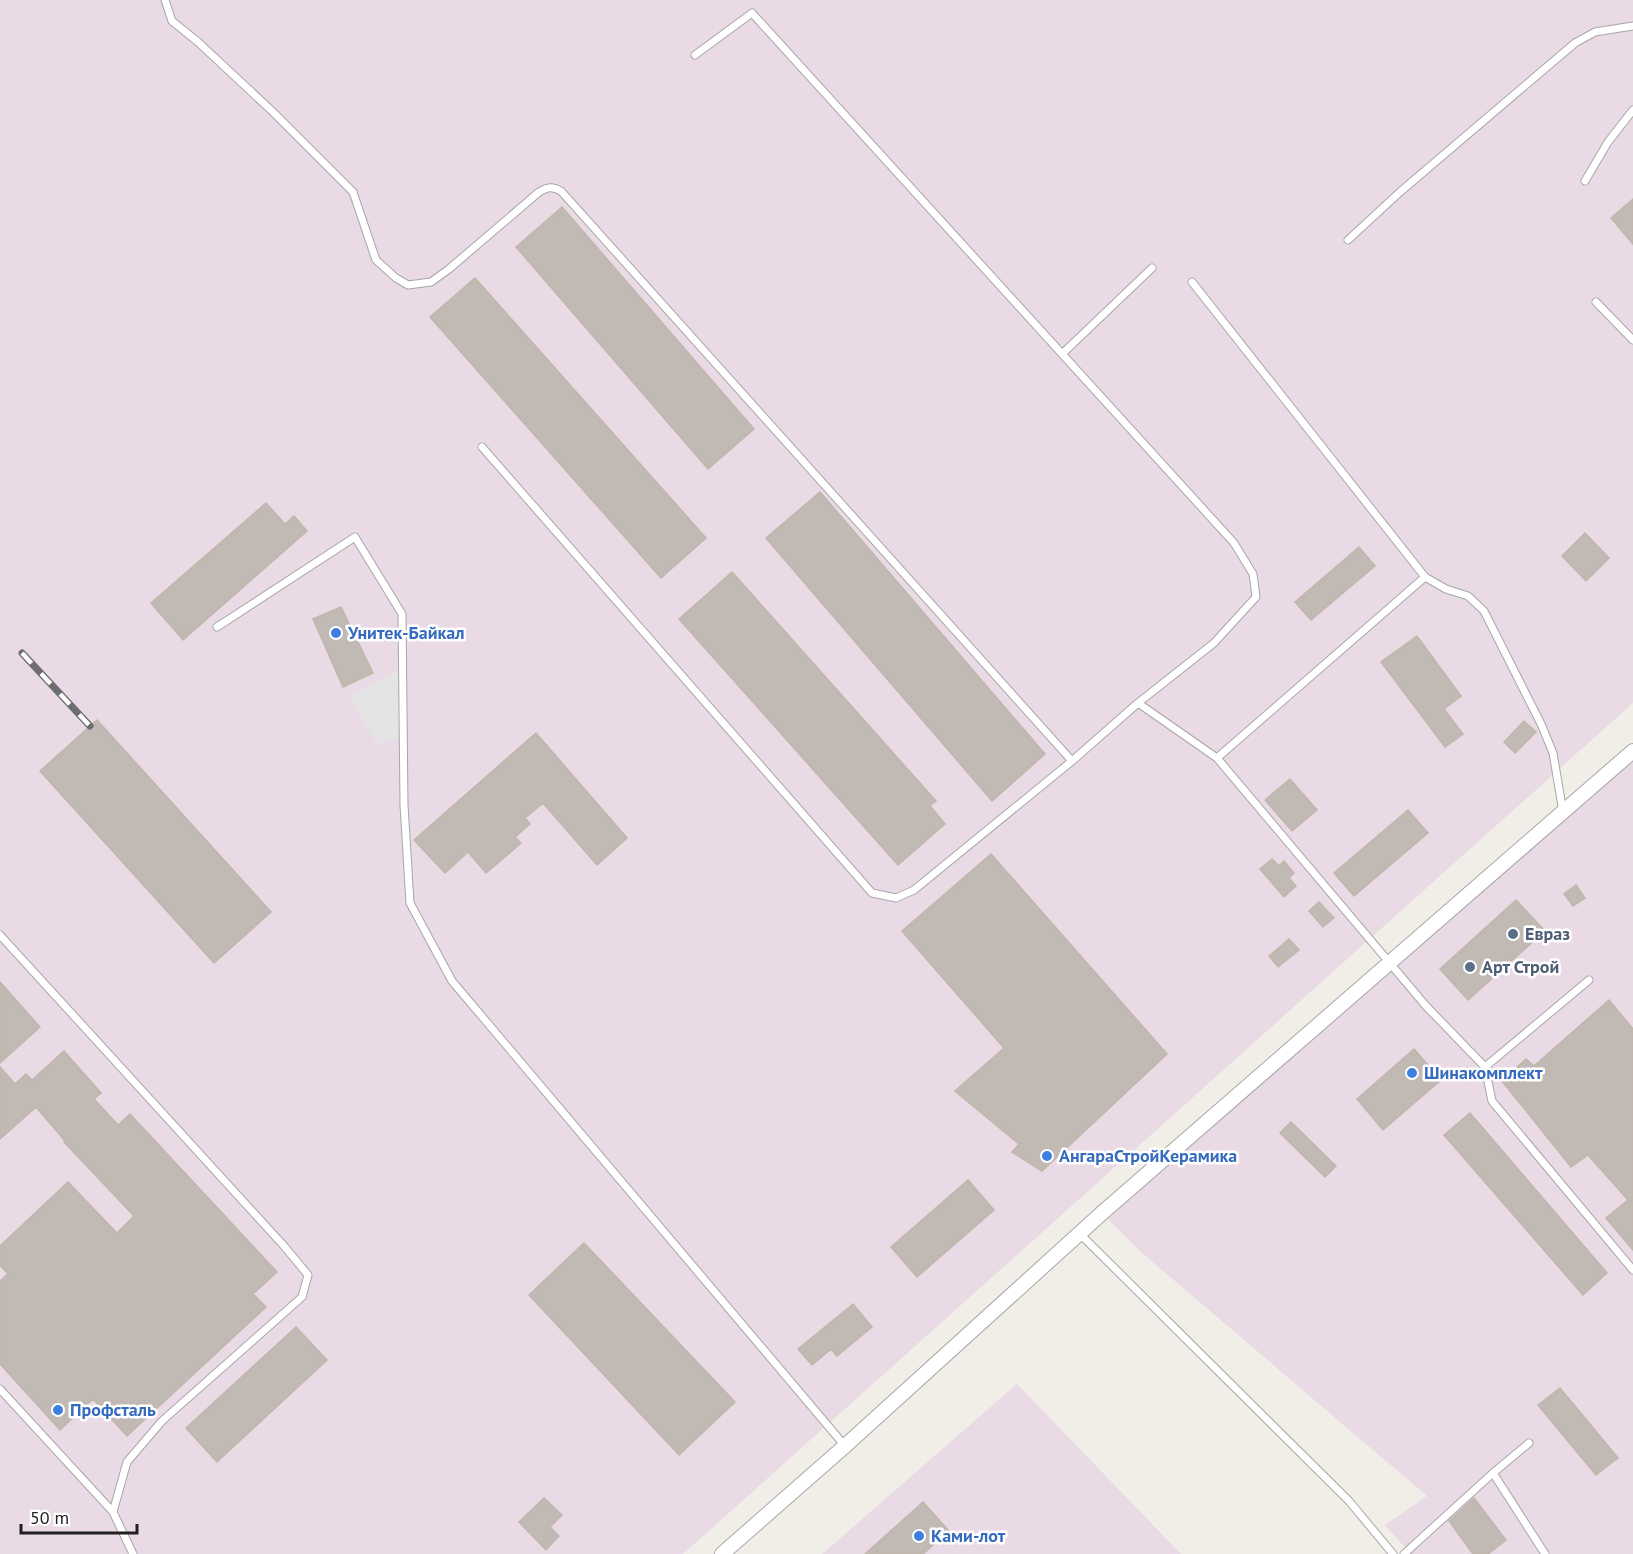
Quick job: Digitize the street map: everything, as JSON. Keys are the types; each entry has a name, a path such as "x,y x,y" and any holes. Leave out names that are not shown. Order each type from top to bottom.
{"street":[{"path":"722,1554 845,1446 1079,1233 1633,751"}],"lane":[{"path":"165,0 172,21 198,42 273,112 353,192 376,260 396,278 408,285 431,282 539,192 548,187 561,191 1072,761"},
{"path":"482,447 872,893 896,898 914,890 1072,761 1138,703 1214,643 1256,597 1253,574 1233,543 752,13 694,55"},
{"path":"1348,240 1400,192 1575,43 1595,32 1633,27"},
{"path":"1585,181 1608,142 1633,110"},
{"path":"1062,354 1152,268"},
{"path":"1192,282 1425,577 1446,589 1468,596 1484,611 1541,724 1553,753 1563,812"},
{"path":"1596,302 1633,340"},
{"path":"218,627 355,537 402,614 404,805 410,903 452,981 845,1446"},
{"path":"1217,758 1425,577"},
{"path":"1138,703 1217,758 1426,1006 1485,1067 1492,1101 1633,1270"},
{"path":"0,935 308,1275 302,1297 162,1421 127,1462 113,1512"},
{"path":"1485,1067 1589,980"},
{"path":"1079,1233 1348,1501 1393,1554"},
{"path":"0,1389 113,1512 133,1554"},
{"path":"1404,1554 1529,1443"},
{"path":"1493,1473 1545,1554"}],"shaded area":[{"path":"0,0 1633,0 1633,703 683,1554 0,1554"},
{"path":"403,668 403,737 377,744 349,697"},
{"path":"1633,753 1633,1554 1411,1554 1385,1525 1427,1496 1142,1253 1102,1213"},
{"path":"1017,1384 1181,1554 822,1554"}],"building":[{"path":"1633,199 1633,244 1611,218"},
{"path":"562,207 754,429 708,469 516,247"},
{"path":"475,278 706,538 661,578 430,317"},
{"path":"820,492 1045,754 992,801 766,538"},
{"path":"266,503 285,524 294,516 307,531 183,640 151,603"},
{"path":"1585,533 1609,558 1586,581 1562,556"},
{"path":"1359,547 1375,566 1311,620 1295,602"},
{"path":"732,572 936,801 930,806 945,824 898,865 679,619"},
{"path":"341,607 373,673 343,687 313,619"},
{"path":"1417,636 1461,696 1444,709 1463,734 1445,747 1381,662"},
{"path":"97,720 271,912 214,963 40,771"},
{"path":"1524,721 1536,732 1515,753 1504,742"},
{"path":"536,733 627,838 597,865 543,803 525,818 530,824 515,837 521,843 486,873 468,852 445,873 414,840"},
{"path":"1290,779 1317,810 1292,831 1265,800"},
{"path":"1408,810 1428,833 1354,896 1334,873"},
{"path":"991,854 1167,1054 1042,1171 1012,1152 1019,1144 955,1091 1004,1048 902,931"},
{"path":"1272,859 1279,866 1284,861 1294,873 1289,878 1296,886 1284,897 1260,869"},
{"path":"1576,885 1585,898 1573,906 1564,894"},
{"path":"1516,900 1545,931 1468,1000 1440,969"},
{"path":"1319,902 1334,918 1323,927 1309,911"},
{"path":"1289,939 1299,950 1278,967 1269,956"},
{"path":"0,982 40,1027 0,1063"},
{"path":"1609,1000 1633,1029 1633,1250 1606,1218 1628,1200 1588,1155 1571,1167 1502,1081 1526,1059 1534,1066"},
{"path":"1414,1049 1441,1080 1383,1130 1357,1099"},
{"path":"64,1051 101,1093 94,1099 118,1125 130,1114 277,1272 253,1294 266,1307 127,1436 93,1399 60,1430 0,1364 0,1281 8,1274 0,1265 0,1246 68,1182 117,1233 134,1216 64,1142 36,1107 0,1139 0,1067 15,1084 26,1074 32,1080"},
{"path":"1470,1113 1607,1273 1583,1295 1444,1135"},
{"path":"1291,1122 1336,1166 1325,1177 1280,1133"},
{"path":"968,1180 994,1210 917,1277 891,1247"},
{"path":"584,1243 735,1402 679,1455 529,1295"},
{"path":"853,1304 872,1327 837,1356 831,1349 812,1365 798,1349"},
{"path":"296,1327 327,1360 217,1462 186,1428"},
{"path":"1560,1388 1618,1458 1596,1475 1538,1405"},
{"path":"544,1498 562,1515 550,1527 559,1536 546,1550 519,1522"},
{"path":"1474,1498 1506,1540 1488,1554 1473,1554 1449,1521"},
{"path":"923,1502 949,1531 923,1554 865,1554"}],"railway":[{"path":"22,653 90,726"}],"place":[{"name":"Унитек-Байкал","path":"336,633"},
{"name":"Евраз","path":"1513,934"},
{"name":"Арт Строй","path":"1470,967"},
{"name":"Шинакомплект","path":"1412,1073"},
{"name":"АнгараСтройКерамика","path":"1047,1156"},
{"name":"Профсталь","path":"58,1410"},
{"name":"Ками-лот","path":"919,1536"}]}
